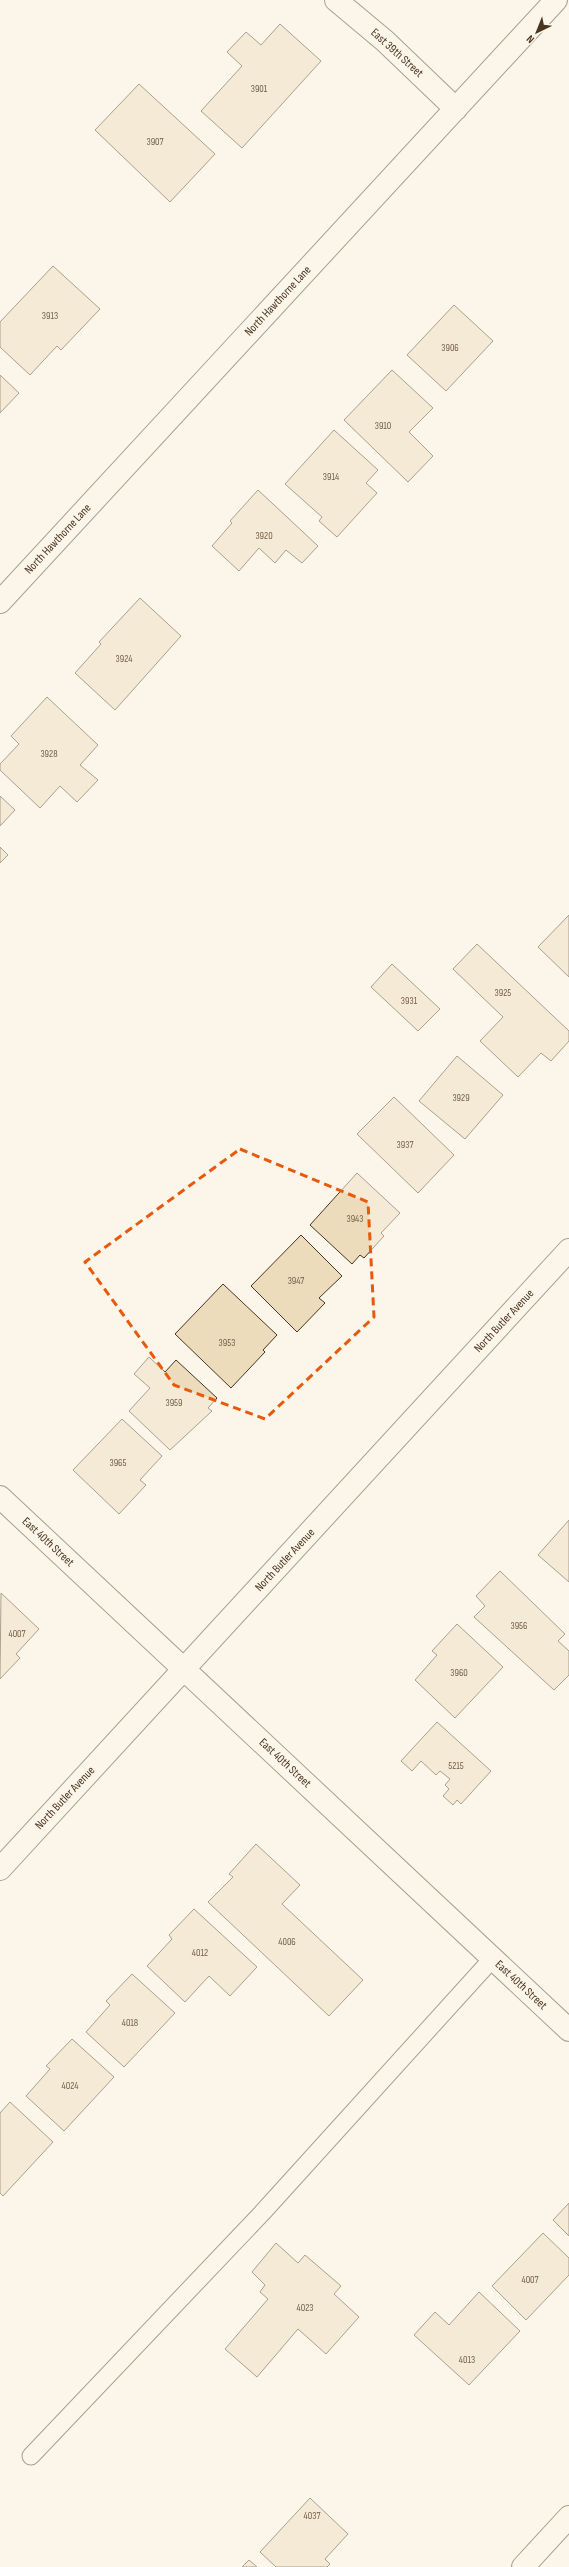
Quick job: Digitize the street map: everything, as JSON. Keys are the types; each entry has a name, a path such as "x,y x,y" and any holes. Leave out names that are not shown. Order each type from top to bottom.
{"street":[{"name":"East 39th Street","path":"336,0 385,41 456,109"},
{"name":"North Hawthorne Lane","path":"0,602 556,0"},
{"name":"North Butler Avenue","path":"0,1869 569,1250"},
{"name":"East 40th Street","path":"0,1497 569,2030"},
{"path":"523,2567 569,2517"}],"lane":[{"path":"31,2456 262,2213 493,1958"}],"highlighted area":[{"path":"240,1149 368,1202 374,1317 265,1419 174,1385 85,1262"}],"building":[{"path":"280,24 321,61 242,148 201,111 242,66 227,52 246,32 261,45"},
{"path":"139,84 215,154 170,202 95,130"},
{"path":"53,266 100,309 61,350 57,346 30,375 0,347 0,322"},
{"path":"454,305 493,341 446,391 407,355"},
{"path":"392,370 433,408 409,432 433,456 408,482 344,420"},
{"path":"0,375 19,393 0,413"},
{"path":"334,430 378,470 366,483 377,493 337,537 319,521 322,517 285,484"},
{"path":"258,490 318,546 302,563 286,550 275,563 259,548 239,571 212,546 232,523 230,521"},
{"path":"140,598 181,636 115,710 75,673 101,644 99,642"},
{"path":"47,697 98,745 80,765 98,780 77,802 60,786 40,808 0,770 0,764 19,744 11,736"},
{"path":"0,796 15,810 0,826"},
{"path":"0,847 8,855 0,863"},
{"path":"569,915 569,977 538,947"},
{"path":"477,944 569,1031 569,1041 551,1061 541,1053 518,1077 480,1041 503,1017 453,969"},
{"path":"392,964 440,1009 418,1031 371,987"},
{"path":"457,1056 503,1095 465,1139 419,1101"},
{"path":"394,1097 454,1155 418,1193 357,1134"},
{"path":"357,1173 400,1213 381,1233 384,1236 364,1258 360,1255 352,1264 310,1225"},
{"path":"301,1235 342,1276 319,1298 325,1303 297,1332 251,1286"},
{"path":"223,1284 277,1335 263,1350 265,1352 231,1388 175,1334"},
{"path":"149,1357 165,1372 176,1360 217,1398 208,1408 212,1411 170,1450 129,1411 150,1388 134,1374"},
{"path":"122,1419 162,1456 140,1480 146,1485 119,1514 73,1470"},
{"path":"569,1520 569,1582 538,1555"},
{"path":"500,1571 565,1634 558,1641 569,1651 569,1675 554,1690 474,1617 485,1606 476,1596"},
{"path":"1,1593 39,1629 16,1654 20,1658 0,1679"},
{"path":"457,1624 503,1667 455,1718 415,1680 437,1655 432,1651"},
{"path":"437,1722 491,1771 461,1804 457,1800 453,1805 443,1796 449,1789 445,1785 450,1779 440,1771 436,1775 421,1761 412,1771 401,1761"},
{"path":"256,1844 300,1885 282,1904 363,1980 329,2016 208,1902 233,1877 229,1874"},
{"path":"194,1909 257,1967 230,1996 209,1976 185,2002 147,1966 172,1939 169,1935"},
{"path":"132,1974 175,2013 124,2067 86,2032 110,2005 106,2001"},
{"path":"72,2039 114,2077 64,2131 26,2096 50,2069 46,2066"},
{"path":"10,2102 53,2142 3,2196 0,2193 0,2113"},
{"path":"569,2203 569,2236 553,2220"},
{"path":"543,2233 569,2258 569,2275 526,2320 492,2286"},
{"path":"276,2243 298,2263 305,2255 341,2286 334,2294 359,2317 326,2354 298,2329 257,2377 225,2349 268,2299 260,2292 265,2285 252,2272"},
{"path":"479,2292 520,2331 469,2385 414,2335 435,2312 449,2325"},
{"path":"310,2498 348,2534 325,2559 330,2564 327,2567 276,2567 260,2552"},
{"path":"249,2560 257,2567 242,2567"}]}
